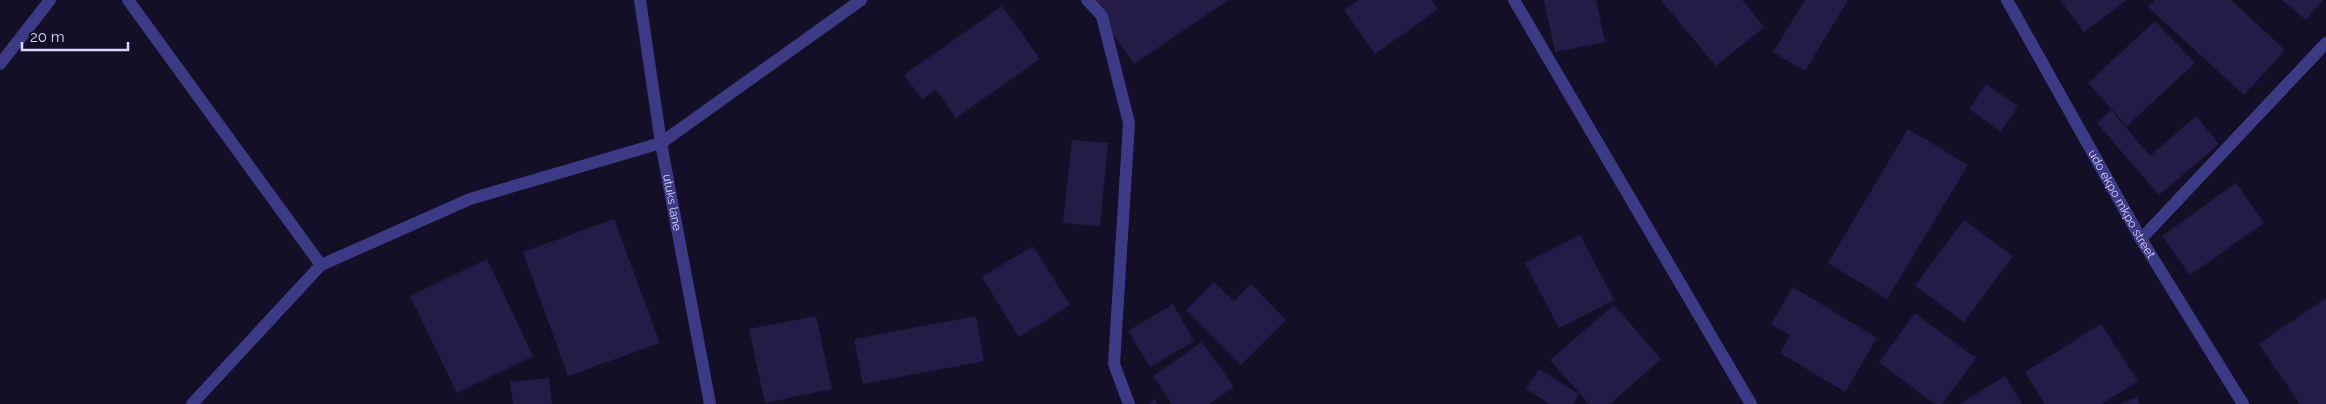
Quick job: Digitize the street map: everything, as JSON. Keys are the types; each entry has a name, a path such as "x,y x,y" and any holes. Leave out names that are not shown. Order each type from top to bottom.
{"street":[{"path":"0,64 50,0"},
{"path":"128,0 321,265"},
{"name":"utuks lane","path":"640,0 662,143 710,404"},
{"path":"192,404 321,265 470,199 662,143 861,0"},
{"path":"1087,0 1102,16 1129,123 1114,364 1129,404"},
{"path":"1514,0 1752,404"},
{"name":"udo ekpo mkpo street","path":"2007,0 2142,239 2243,404"},
{"path":"2142,239 2326,43"}],"building":[{"path":"1090,0 1228,0 1134,64"},
{"path":"1359,0 1431,0 1438,9 1375,54 1344,10"},
{"path":"1544,0 1596,0 1605,42 1555,52"},
{"path":"1661,0 1742,0 1764,27 1716,66"},
{"path":"1805,0 1848,0 1805,71 1773,52"},
{"path":"2060,0 2127,0 2084,32"},
{"path":"2155,0 2231,0 2285,50 2244,95 2148,7"},
{"path":"2282,0 2323,0 2306,20"},
{"path":"1002,6 1040,59 956,118 936,90 922,99 904,75"},
{"path":"2155,21 2195,63 2127,126 2088,83"},
{"path":"1986,84 2018,106 2001,132 1969,109"},
{"path":"2111,110 2150,156 2196,116 2219,144 2159,195 2097,123"},
{"path":"1908,129 1968,165 1887,299 1828,263"},
{"path":"1072,140 1108,143 1100,226 1063,223"},
{"path":"2236,183 2264,223 2190,275 2162,236"},
{"path":"614,219 660,343 568,376 523,252"},
{"path":"1964,220 2013,256 1964,322 1915,286"},
{"path":"1580,235 1614,300 1559,328 1525,263"},
{"path":"1033,246 1070,305 1019,337 982,277"},
{"path":"487,259 533,356 457,393 410,296"},
{"path":"1214,282 1234,301 1251,284 1286,320 1241,365 1186,310"},
{"path":"1793,287 1877,338 1845,392 1780,353 1790,335 1771,324"},
{"path":"2326,298 2326,404 2300,404 2259,344"},
{"path":"1173,304 1194,341 1150,367 1128,331"},
{"path":"1614,305 1661,359 1610,404 1589,404 1550,360"},
{"path":"1915,313 1976,358 1942,404 1935,404 1879,362"},
{"path":"816,316 832,389 765,403 749,329"},
{"path":"976,316 984,361 863,384 854,339"},
{"path":"2101,324 2138,381 2102,404 2045,404 2025,372"},
{"path":"1202,342 1234,387 1209,404 1172,404 1153,376"},
{"path":"1539,369 1579,394 1573,404 1550,404 1526,389"},
{"path":"2005,376 2022,404 1960,404"},
{"path":"549,378 552,404 513,404 510,382"},
{"path":"2137,397 2140,404 2120,404"},
{"path":"1155,399 1158,404 1148,404"}]}
